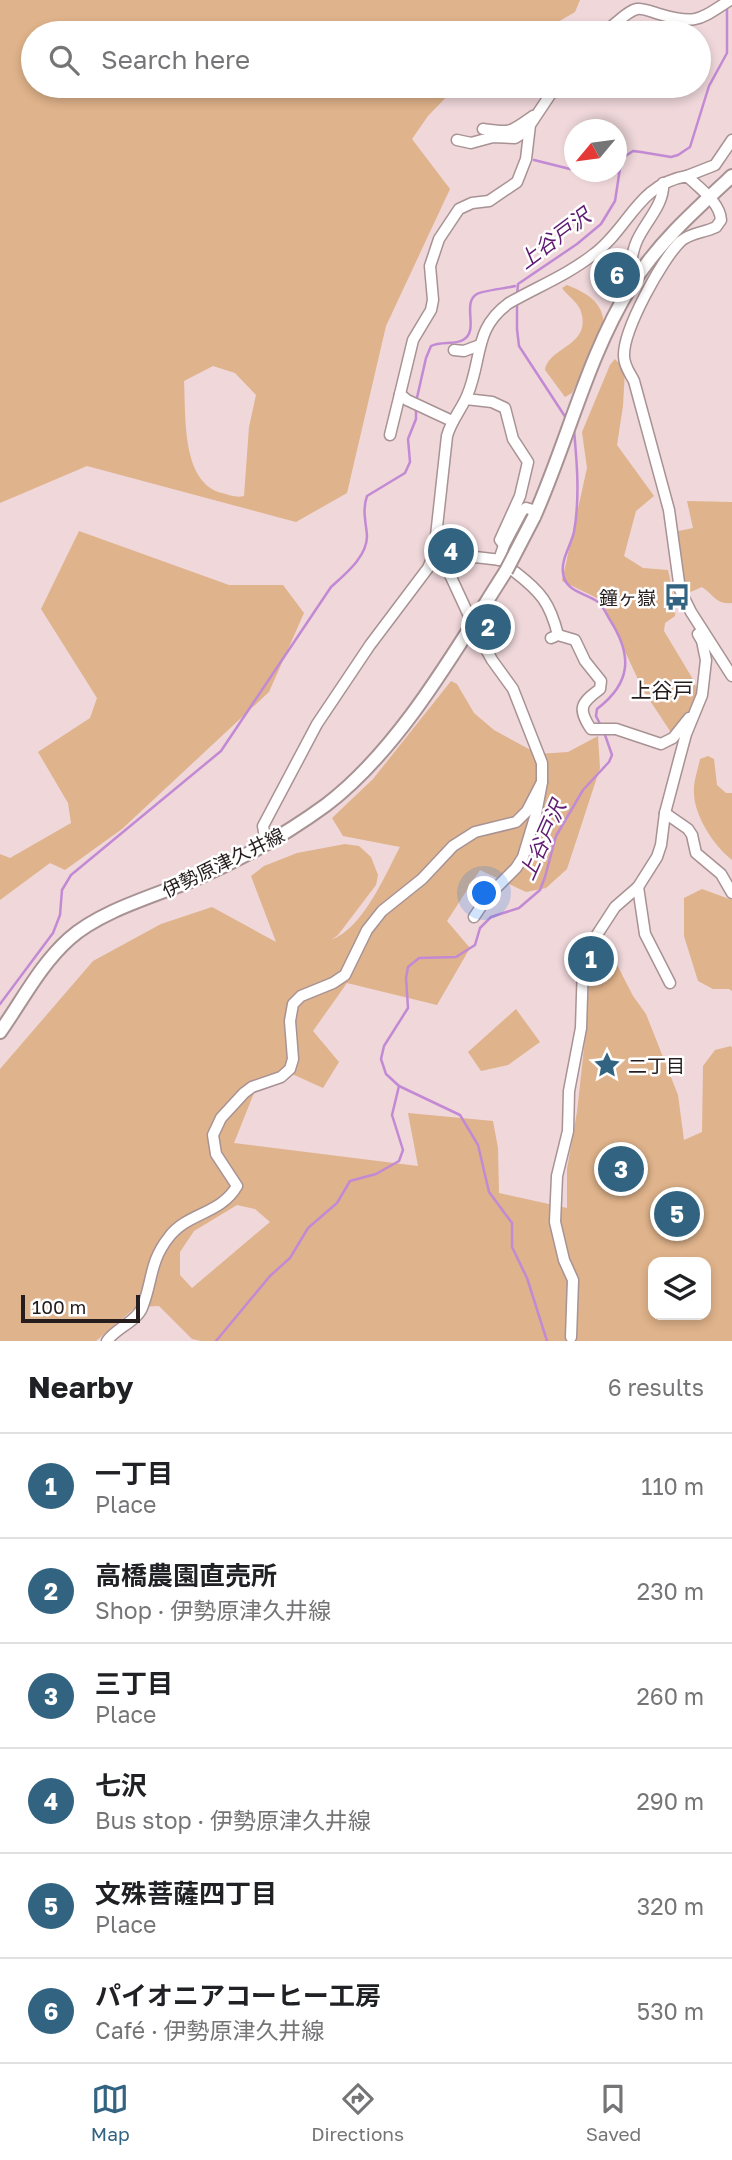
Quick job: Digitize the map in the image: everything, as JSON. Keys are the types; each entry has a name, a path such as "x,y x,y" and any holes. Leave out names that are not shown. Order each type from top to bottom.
{"main road":[{"path":"709,198 732,176"},
{"name":"伊勢原津久井線","path":"0,1032 54,954 81,930 131,905 233,862 266,844 329,802 381,752 410,716 473,622 536,511 610,326 633,284 665,242 709,198"}],"street":[{"path":"620,21 639,8 671,18 701,19 730,0"},
{"path":"390,435 413,340 433,300 430,266 439,239 459,209 472,203 489,201 517,182 526,159 528,130 547,98"},
{"path":"483,129 513,131 536,114"},
{"path":"457,140 471,143 494,137 515,138 528,130"},
{"path":"266,844 263,826 317,724 370,645 428,568 434,554 447,436 475,377 488,323 496,312 591,257 615,234 645,197 663,183 715,166 732,140"},
{"path":"687,176 720,211 720,223 712,229 692,234 675,248 655,276 640,306 624,356 625,366 634,381 668,510 677,580 685,602 732,676"},
{"path":"630,265 636,241 646,228 664,190 663,183"},
{"path":"454,350 464,351 481,345"},
{"path":"400,394 452,421"},
{"path":"466,399 492,401 505,408 513,439 528,461 520,496 500,540 504,545"},
{"path":"505,566 504,545 522,511 526,508 536,511"},
{"path":"434,554 445,564 492,660 508,680 542,763 542,782 536,814 523,857 474,916"},
{"path":"445,564 475,557 505,566 539,591 554,619 554,637 575,640 585,661 601,681 600,689 588,698 582,710 590,729 616,729 661,744 673,738 690,716 696,714"},
{"path":"571,1338 573,1280 564,1260 555,1222 557,1176 568,1131 569,1091 581,1027 583,964 589,947 615,907 638,887 657,857 661,845 665,813 686,734 702,695 706,660 702,640 686,614 685,602"},
{"path":"107,1341 141,1310 154,1260 170,1235 185,1222 230,1199 237,1186 216,1154 213,1135 221,1118 244,1093 252,1087 281,1077 290,1069 293,1059 290,1021 293,1004 301,996 345,975 367,930 382,911 422,879 453,846 475,832 516,822 527,811 542,782"},
{"path":"665,813 688,829 696,853 721,874 732,892"},
{"path":"638,887 645,934 670,983"}],"shaded area":[{"path":"0,0 580,0 575,12 560,21 21,21 21,98 445,98 428,116 412,139 450,189 386,326 347,493 296,522 87,466 0,503","holes":["213,366 235,373 256,395 249,427 244,496 222,493 209,487 192,462 186,429 184,381"]},
{"path":"567,285 587,295 597,304 604,325 572,393 565,397 545,370 548,362 581,331 583,321 580,309 562,288"},
{"path":"615,359 625,370 617,445 654,496 636,511 624,556 643,568 668,570 676,607 675,616 665,623 664,631 694,681 703,707 690,733 672,734 643,690 601,600 562,581 587,468 582,432"},
{"path":"687,501 732,502 732,603 719,601 702,587 686,594 674,532 693,528"},
{"path":"79,531 229,585 283,585 304,613 269,692 122,829 65,870 50,863 0,900 0,854 10,858 71,823 68,803 38,752 90,718 97,698 41,609"},
{"path":"451,681 457,684 474,713 494,730 538,754 568,752 598,736 600,768 567,869 546,888 526,892 480,870 447,921 470,948 437,1005 347,983 313,1031 339,1062 323,1088 292,1074 278,1074 254,1093 234,1143 418,1166 408,1113 493,1121 498,1148 499,1193 567,1208 567,1169 577,1112 590,963 600,946 608,947 633,996 646,1014 678,1095 684,1140 702,1132 703,1066 715,1050 731,1046 732,1048 732,1341 201,1341 192,1339 159,1306 136,1307 96,1341 0,1341 0,1069 93,961 161,924 212,907 276,942 251,876 264,866 297,853 345,844 359,846 371,857 378,875 376,885 338,935 331,940 342,934 353,925 372,900 400,847 343,836 332,818 373,779","holes":["237,1205 255,1209 270,1222 192,1288 180,1275 180,1252 194,1231"]},
{"path":"708,756 714,759 717,785 726,793 732,793 732,860 707,830 695,802 694,785 700,759"},
{"path":"702,889 732,900 732,991 713,989 698,981 684,936 684,898"},
{"path":"516,1009 540,1042 508,1065 481,1071 468,1052"}],"waterway":[{"name":"上谷戸沢","path":"711,82 727,53 727,4"},
{"name":"上谷戸沢","path":"517,296 518,284 577,244 601,224 615,201 624,157 633,151 671,157 690,147 705,98"},
{"path":"534,160 564,168"},
{"path":"416,402 431,346 463,340 468,336 471,324 470,304 477,294 515,286"},
{"name":"上谷戸沢","path":"517,302 519,346 566,418"},
{"path":"0,1004 53,933 60,915 62,890 71,875 221,751 331,587 359,558 366,544 367,496 405,473 410,462 408,439 416,419 416,408"},
{"name":"上谷戸沢","path":"574,430 577,506 574,532 565,557 563,573 572,588 602,606 617,633 625,657 625,668 617,689 597,709 596,716 601,726"},
{"name":"上谷戸沢","path":"547,1341 527,1278 512,1247 512,1223 489,1192 478,1145 460,1115 399,1086 386,1074 381,1059 384,1046 408,1008 408,967 419,958 456,957 475,945 480,928 491,917 519,908 540,890 556,836 583,790 609,762 612,755 604,732"},
{"path":"216,1341 270,1276 290,1258 308,1228 337,1203 350,1181 376,1174 399,1161 403,1150 392,1115 399,1086"}],"place":[{"name":"パイオニアコーヒー工房","path":"617,275"},
{"name":"七沢","path":"451,551"},
{"name":"鐘ヶ嶽","path":"677,597"},
{"name":"高橋農園直売所","path":"488,627"},
{"name":"一丁目","path":"591,959"},
{"name":"二丁目","path":"607,1065"},
{"name":"三丁目","path":"621,1169"},
{"name":"文殊菩薩四丁目","path":"677,1214"}],"district":[{"name":"上谷戸","path":"662,690"}]}
